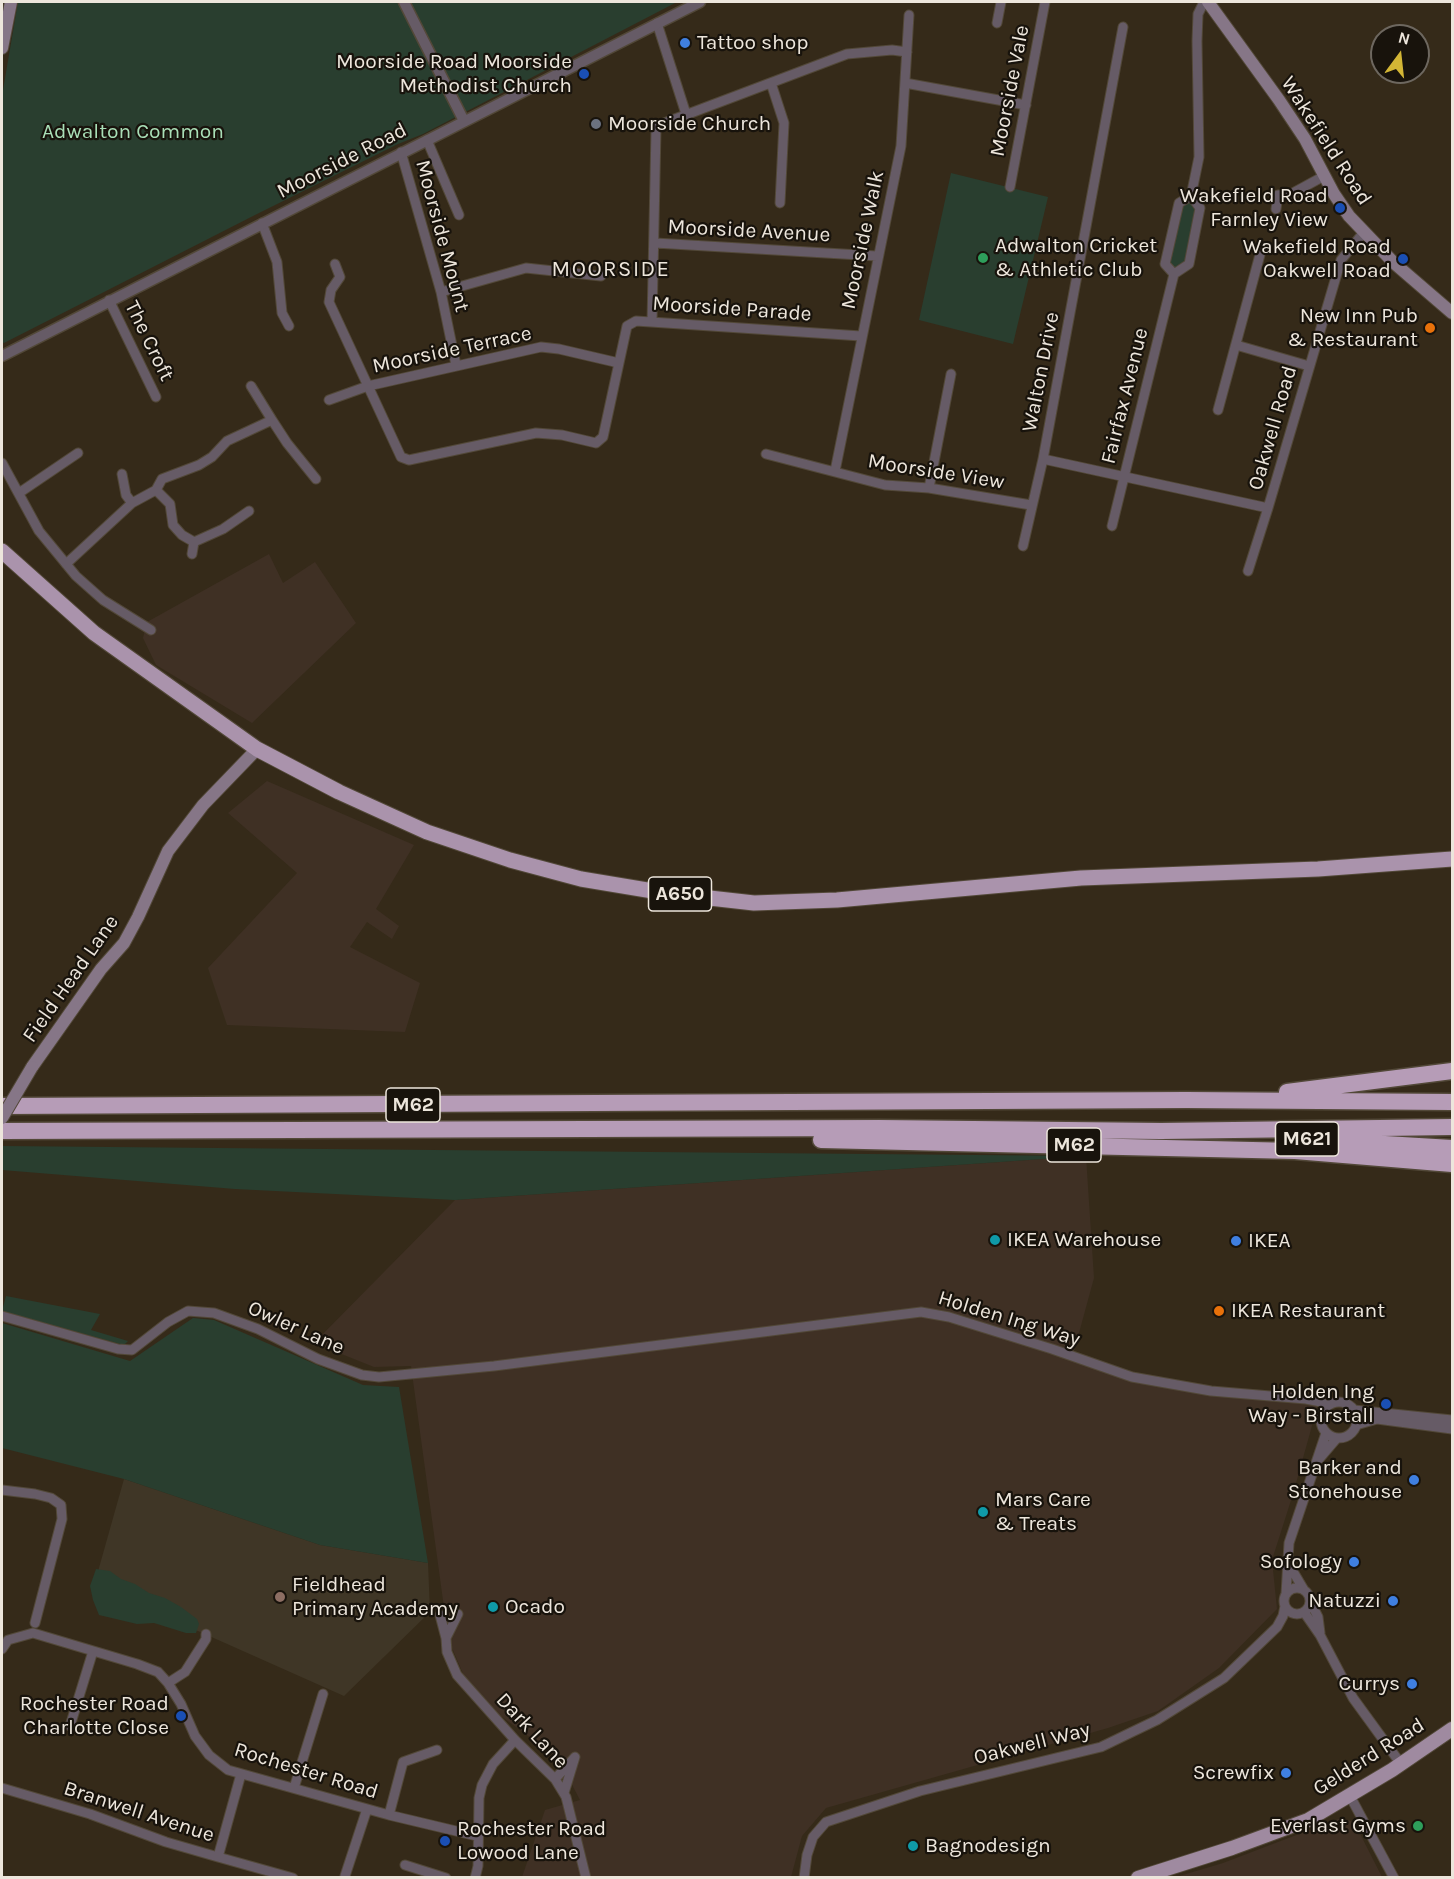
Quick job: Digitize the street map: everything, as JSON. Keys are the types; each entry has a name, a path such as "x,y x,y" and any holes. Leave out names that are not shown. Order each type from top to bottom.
{"highway":[{"name":"A650","path":"2,551 94,633 257,749 339,792 427,832 510,860 581,879 665,893 754,903 837,900 1081,878 1318,868 1452,859"},
{"name":"M621","path":"1227,1100 1452,1071"},
{"name":"M62","path":"2,1106 1227,1100 1452,1102"},
{"name":"M62","path":"2,1131 696,1129 1161,1131 1452,1127"},
{"name":"M62","path":"696,1129 800,1139 1295,1151 1452,1164"},
{"name":"M621","path":"1161,1131 1452,1148"}],"main road":[{"path":"2,48 11,2"},
{"name":"Wakefield Road","path":"1206,2 1279,100 1305,139 1324,176 1349,216 1394,263 1452,313"},
{"name":"Field Head Lane","path":"2,1118 32,1067 101,969 124,943 168,851 203,805 257,749"},
{"name":"Gelderd Road","path":"1138,1878 1232,1848 1308,1820 1401,1764 1452,1729"}],"street":[{"path":"404,2 464,120"},
{"name":"Moorside Road","path":"2,356 700,2"},
{"path":"997,23 1001,2"},
{"name":"Moorside Vale","path":"1010,187 1045,2"},
{"name":"Fairfax Avenue","path":"1174,274 1165,264 1179,203 1191,196 1199,158 1198,14 1206,2"},
{"name":"Moorside Walk","path":"835,471 901,146 909,15"},
{"path":"657,23 686,114"},
{"name":"Walton Drive","path":"1023,546 1043,459 1123,27"},
{"path":"652,322 656,129 659,125 847,54 892,50 907,52"},
{"path":"905,83 1026,105"},
{"path":"771,84 784,123 780,202"},
{"path":"427,140 459,215"},
{"name":"Moorside Mount","path":"401,152 441,292 456,365"},
{"path":"1276,209 1278,195 1291,194 1324,176"},
{"name":"Fairfax Avenue","path":"1112,526 1174,274 1189,264 1200,208 1191,196"},
{"path":"262,223 277,262 282,314 289,326"},
{"name":"Oakwell Road","path":"1248,571 1341,260 1364,232"},
{"name":"Moorside Avenue","path":"655,243 877,256"},
{"path":"1218,410 1260,252"},
{"path":"335,264 340,276 331,290 329,302 401,457 409,460 536,433 562,435 596,442 603,438 619,363"},
{"path":"441,292 526,268 601,276"},
{"name":"The Croft","path":"109,300 156,397"},
{"name":"Moorside Parade","path":"619,363 627,326 636,321 861,336"},
{"path":"1236,345 1309,366"},
{"name":"Moorside Terrace","path":"329,400 368,386 541,347 619,363"},
{"path":"928,488 951,374"},
{"path":"251,386 287,443 316,479"},
{"path":"66,564 132,503 156,490 162,479 199,465 212,457 227,441 272,420"},
{"path":"19,493 78,453"},
{"name":"Moorside View","path":"766,454 885,485 928,488 1031,505"},
{"path":"1043,459 1268,508"},
{"path":"2,463 39,531 76,576 103,600 151,630"},
{"path":"122,474 126,495 132,503"},
{"path":"156,490 170,504 173,525 182,535 194,542"},
{"path":"194,542 223,528 249,511"},
{"path":"192,554 194,542"},
{"name":"Owler Lane","path":"2,1316 118,1349 132,1350 168,1322 188,1311 214,1313 258,1329 318,1359 362,1375 379,1377 494,1366 593,1353"},
{"name":"Holden Ing Way","path":"593,1353 921,1312 949,1317 1132,1377 1211,1391 1306,1399 1321,1402 1327,1406 1338,1402 1354,1410 1452,1420"},
{"path":"1306,1399 1321,1416"},
{"path":"1327,1406 1321,1416 1321,1422 1326,1433 1337,1438"},
{"path":"1354,1410 1356,1425"},
{"name":"Holden Ing Way","path":"1416,1416 1416,1419 1434,1427"},
{"name":"Holden Ing Way","path":"1316,1463 1337,1438 1349,1435 1356,1425 1377,1419 1452,1429"},
{"path":"1326,1433 1289,1543 1285,1606 1290,1612 1301,1613 1320,1635 1353,1698 1401,1764"},
{"path":"2,1490 51,1498 61,1505 62,1519 35,1623"},
{"path":"1288,1563 1318,1617 1320,1635"},
{"path":"1286,1594 1292,1588 1304,1590"},
{"path":"1301,1613 1310,1601"},
{"name":"Oakwell Way","path":"804,1878 807,1855 813,1837 826,1822 920,1791 1101,1747 1157,1720 1224,1678 1277,1627 1285,1606"},
{"name":"Oakwell Way","path":"1277,1627 1301,1613"},
{"path":"446,1638 458,1614"},
{"name":"Dark Lane","path":"440,1615 447,1652 458,1675 515,1740 555,1779 564,1793 586,1878"},
{"name":"Rochester Road","path":"2,1649 8,1640 33,1633 158,1672 182,1704 195,1736 209,1755 228,1770 389,1815 477,1836"},
{"path":"168,1683 185,1672 206,1639 206,1634"},
{"path":"70,1726 93,1651"},
{"path":"294,1788 323,1694"},
{"path":"475,1878 478,1866 477,1836 482,1785 493,1764 515,1740"},
{"path":"389,1815 403,1762 437,1750"},
{"path":"555,1779 575,1757 564,1793"},
{"name":"Branwell Avenue","path":"2,1788 90,1814 166,1842 218,1857 241,1774"},
{"path":"1350,1796 1394,1878"},
{"path":"345,1876 367,1809"},
{"path":"218,1857 293,1878"},
{"path":"405,1865 424,1874 446,1878"}],"shaded area":[{"path":"269,554 283,583 315,562 356,623 252,723 156,665 143,638 147,622"},
{"path":"267,781 414,845 376,909 399,926 392,939 367,922 350,947 420,983 405,1032 227,1025 208,968 297,873 228,813"},
{"path":"1086,1156 1094,1278 1073,1355 1144,1379 1320,1397 1272,1560 1277,1609 1219,1668 1158,1711 1108,1728 826,1808 802,1836 791,1877 522,1877 545,1810 580,1800 558,1758 501,1716 464,1676 452,1648 445,1615 411,1366 374,1367 314,1343 455,1200"},
{"name":"Fieldhead Primary Academy","path":"124,1479 320,1545 428,1563 430,1612 344,1696 95,1582"},
{"path":"1341,1818 1354,1822 1382,1877 1176,1877 1223,1863"}],"green space":[{"name":"Adwalton Common","path":"18,2 677,2 423,134 398,144 255,215 4,343 2,342 2,96"},
{"name":"Adwalton Cricket & Athletic Club","path":"951,173 1048,197 1013,344 919,320"},
{"path":"1191,196 1200,208 1189,264 1174,274 1165,264 1179,203"},
{"path":"2,1146 1086,1156 455,1200 235,1189 2,1170"},
{"path":"6,1296 100,1314 91,1330 128,1341 124,1345 2,1311"},
{"path":"193,1318 214,1320 363,1385 399,1387 428,1563 320,1545 124,1479 2,1448 2,1323 130,1361"},
{"path":"96,1569 110,1571 121,1579 181,1607 197,1619 199,1624 196,1633 186,1633 154,1623 137,1624 99,1615 90,1586"}],"place":[{"name":"Tattoo shop","path":"685,43"},
{"name":"Moorside Road Moorside Methodist Church","path":"584,74"},
{"name":"Moorside Church","path":"596,124"},
{"name":"Wakefield Road Farnley View","path":"1340,208"},
{"name":"Adwalton Cricket & Athletic Club","path":"983,258"},
{"name":"Wakefield Road Oakwell Road","path":"1403,259"},
{"name":"New Inn Pub & Restaurant","path":"1430,328"},
{"name":"IKEA Warehouse","path":"995,1240"},
{"name":"IKEA","path":"1236,1241"},
{"name":"IKEA Restaurant","path":"1219,1311"},
{"name":"Holden Ing Way - Birstall","path":"1386,1404"},
{"name":"Barker and Stonehouse","path":"1414,1480"},
{"name":"Mars Care & Treats","path":"983,1512"},
{"name":"Sofology","path":"1354,1562"},
{"name":"Fieldhead Primary Academy","path":"280,1597"},
{"name":"Natuzzi","path":"1393,1601"},
{"name":"Ocado","path":"493,1607"},
{"name":"Currys","path":"1412,1684"},
{"name":"Rochester Road Charlotte Close","path":"181,1716"},
{"name":"Screwfix","path":"1286,1773"},
{"name":"Everlast Gyms","path":"1418,1826"},
{"name":"Rochester Road Lowood Lane","path":"445,1841"},
{"name":"Bagnodesign","path":"913,1846"}],"district":[{"name":"MOORSIDE","path":"611,270"}]}
